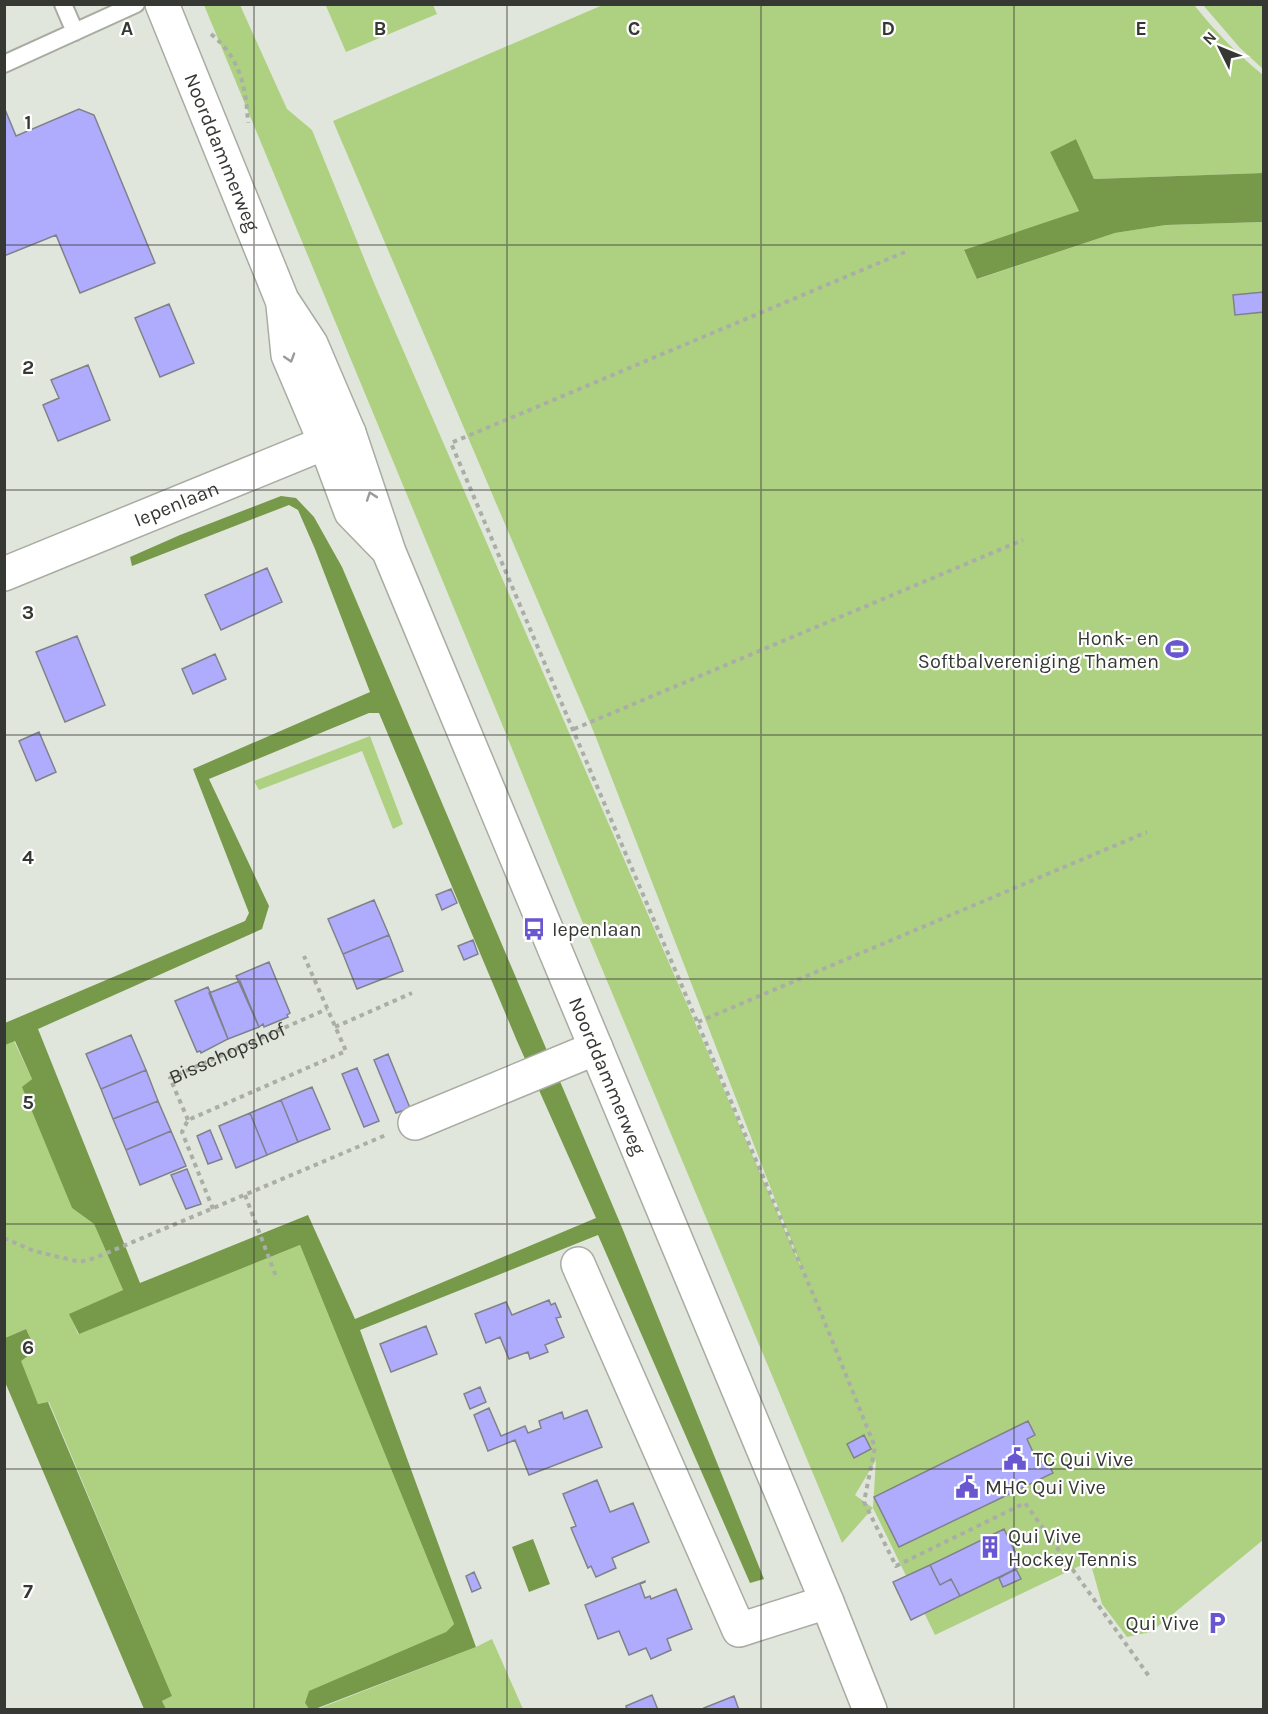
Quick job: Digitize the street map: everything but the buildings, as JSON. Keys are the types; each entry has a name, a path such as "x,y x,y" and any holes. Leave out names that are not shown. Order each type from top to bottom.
{"street":[{"name":"Noorddammerweg","path":"162,4 282,300 311,344 337,437 389,552 581,1053 827,1602 870,1710"},
{"name":"Iepenlaan","path":"4,574 337,437"},
{"path":"415,1123 581,1053"},
{"path":"578,1264 739,1630 827,1602"}],"lane":[{"path":"63,4 75,32"},
{"path":"4,64 135,4"}],"path":[{"path":"905,252 451,443 821,1312 876,1447 864,1502 896,1566 1025,1503 1151,1679"},
{"path":"574,729 1023,540"},
{"path":"698,1022 1147,832"},
{"name":"Bisschopshof","path":"213,1209 182,1132 188,1120 346,1052 304,956"},
{"path":"335,1027 412,993"},
{"name":"Bisschopshof","path":"188,1120 170,1078 327,1009"},
{"path":"4,1238 34,1251 80,1262 95,1258 415,1123"},
{"path":"245,1195 276,1279"}],"shaded area":[{"path":"330,4 433,5 437,14 346,52 326,6"},
{"path":"605,4 1194,5 1227,42 1263,75 1263,173 1094,179 1076,139 1050,152 1079,211 964,251 978,279 1115,233 1166,225 1263,222 1263,1540 1151,1632 1127,1637 1102,1604 1090,1561 935,1635 873,1508 842,1543 577,909 204,5 240,5 287,109 312,130 374,283 804,1274 595,735 333,121","holes":["876,1460 873,1508 855,1495"]},
{"path":"1203,5 1263,5 1263,69 1240,48"},
{"path":"1076,139 1094,179 1263,173 1263,222 1166,225 1115,233 977,279 964,250 1079,211 1050,152"},
{"path":"281,496 296,498 314,517 342,567 623,1230 764,1579 750,1583 598,1235 360,1330 476,1647 315,1709 309,1709 305,1703 309,1691 446,1632 454,1624 300,1245 79,1334 69,1314 123,1290 94,1224 72,1208 22,1087 32,1079 15,1041 5,1045 5,1023 245,921 249,913 193,769 370,692 298,510 289,505 132,566 130,557","holes":["369,713 379,713 517,1041 596,1218 355,1319 308,1215 140,1283 38,1029 262,929 269,906 209,779"]},
{"path":"370,736 403,824 393,829 362,751 259,790 254,781"},
{"path":"14,1041 32,1079 23,1087 72,1208 94,1224 123,1290 70,1314 78,1334 300,1245 454,1624 446,1632 305,1703 309,1709 166,1709 162,1701 172,1696 49,1402 38,1404 20,1361 36,1350 26,1329 5,1338 4,1045"},
{"path":"26,1329 36,1350 21,1361 38,1404 48,1402 172,1696 162,1701 166,1709 144,1709 5,1382 5,1338"},
{"path":"533,1539 550,1584 529,1592 512,1547"},
{"path":"492,1639 523,1709 315,1710 476,1647"}],"place":[{"name":"Honk- en Softbalvereniging Thamen","path":"1177,649"},
{"name":"Iepenlaan","path":"534,929"},
{"name":"TC Qui Vive","path":"1015,1459"},
{"name":"MHC Qui Vive","path":"967,1487"},
{"name":"Qui Vive Hockey Tennis","path":"990,1547"},
{"name":"Qui Vive","path":"1217,1623"}]}
